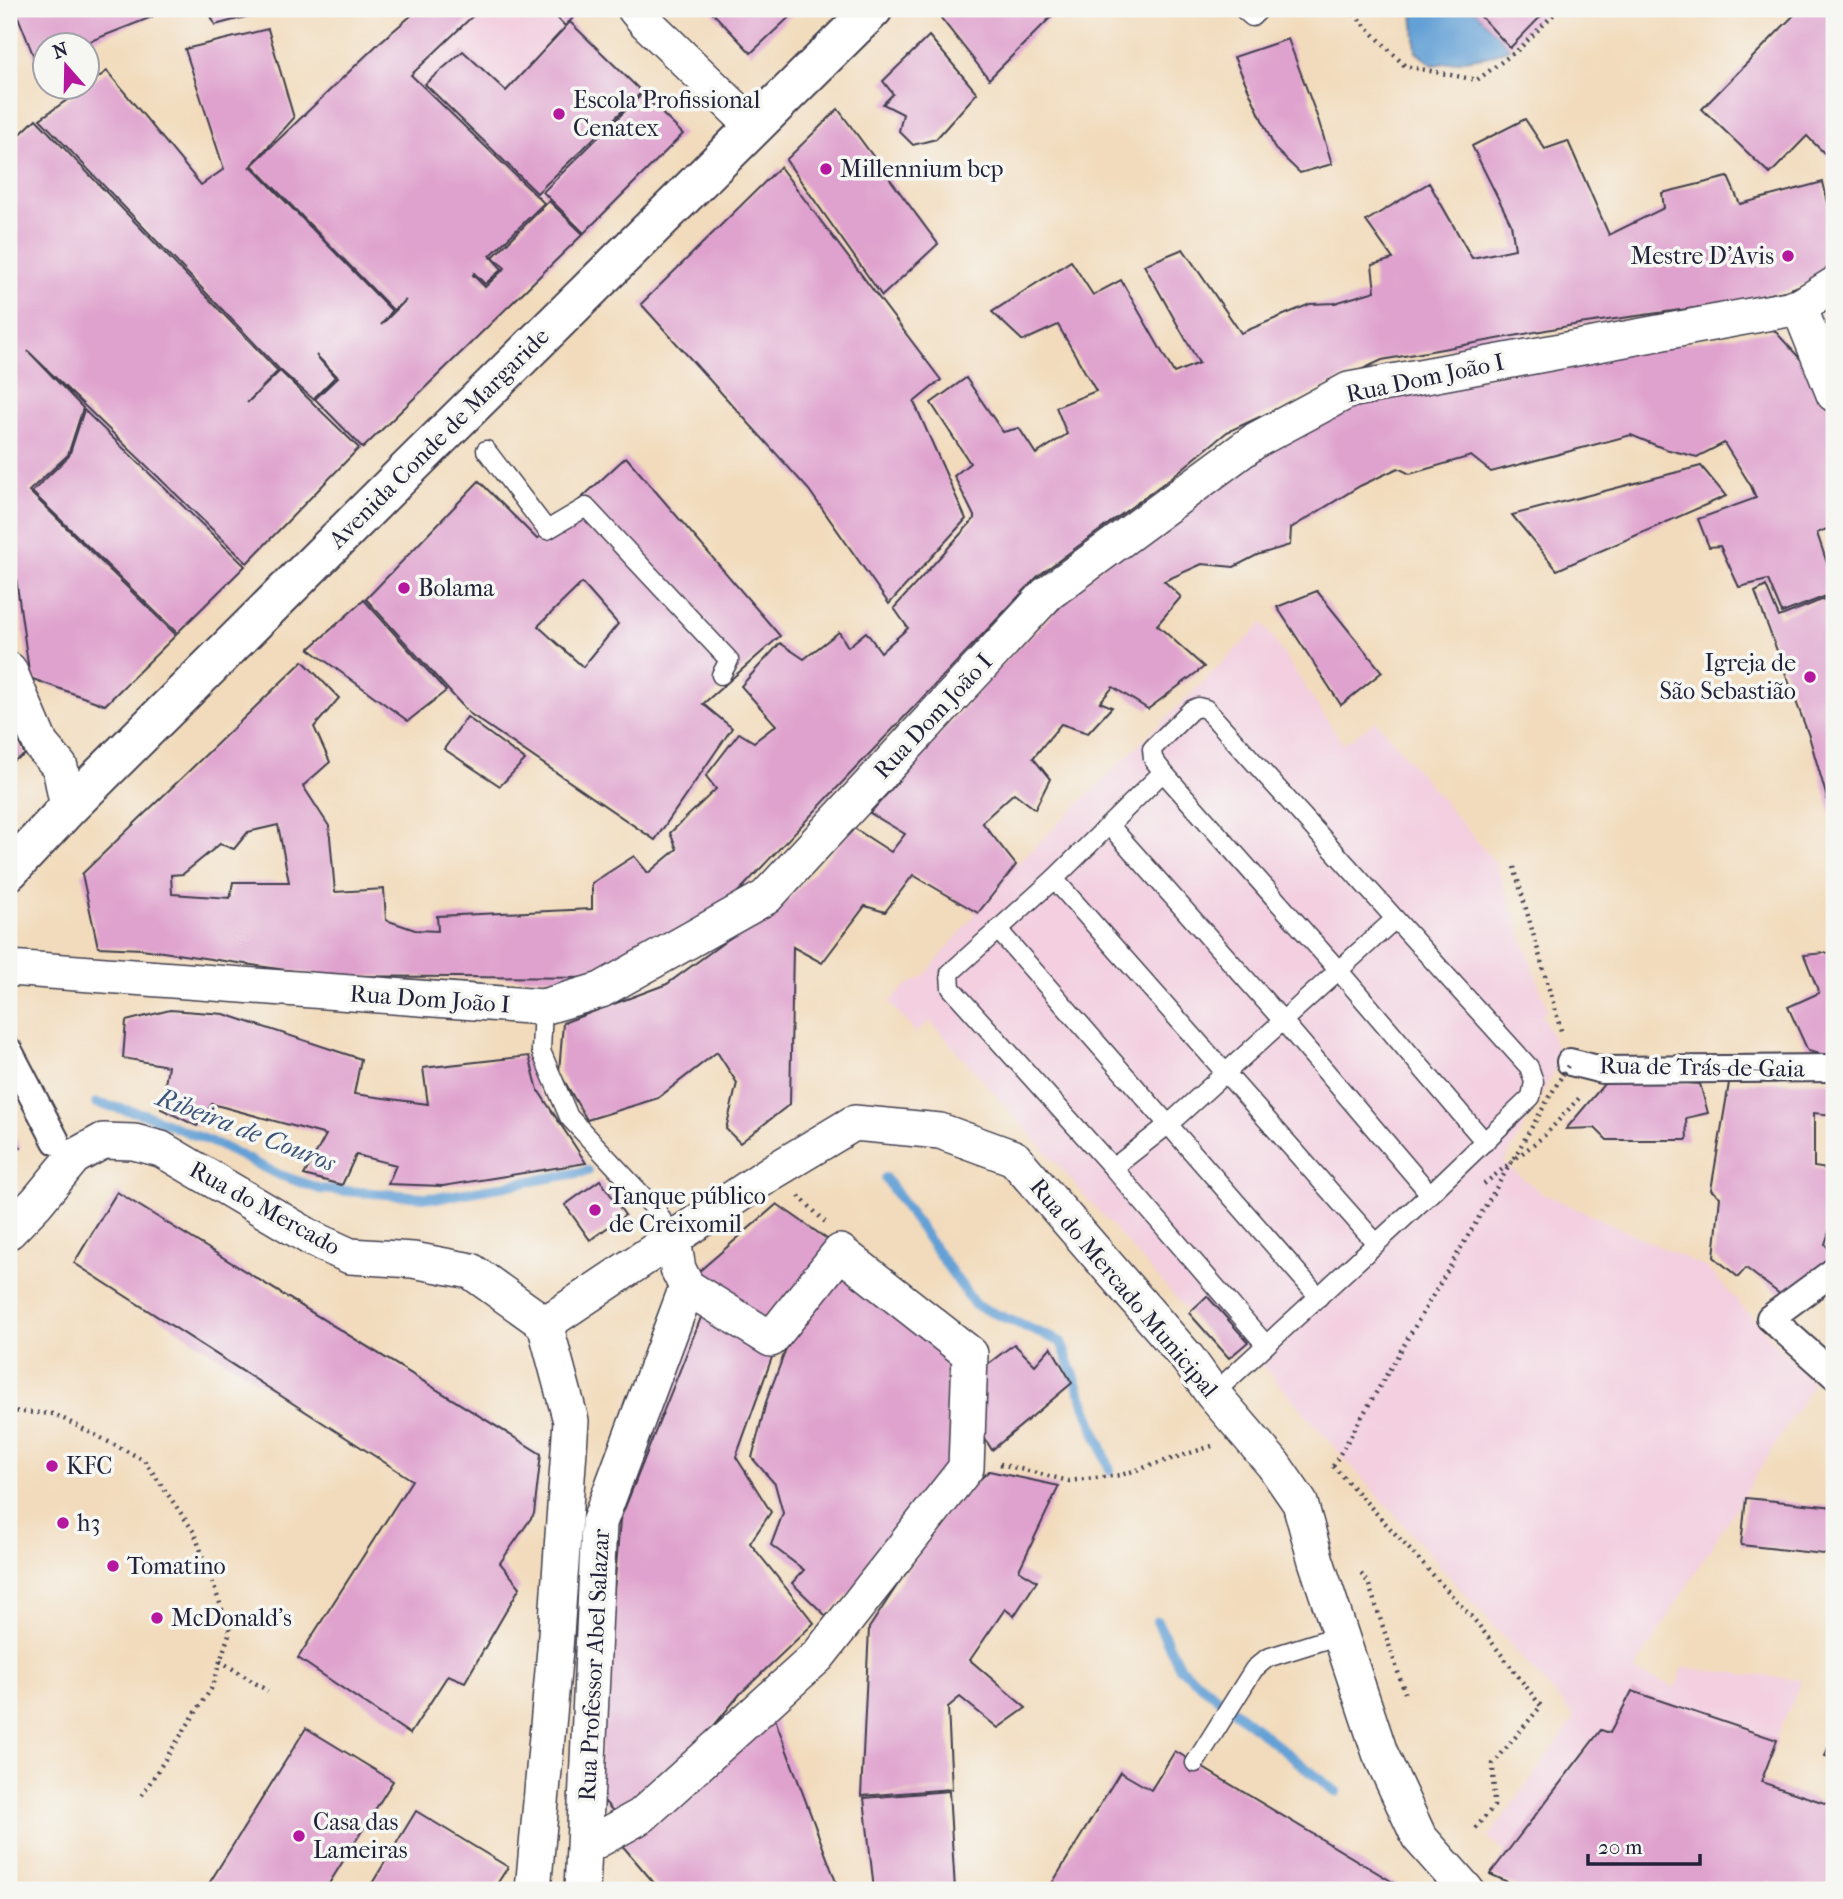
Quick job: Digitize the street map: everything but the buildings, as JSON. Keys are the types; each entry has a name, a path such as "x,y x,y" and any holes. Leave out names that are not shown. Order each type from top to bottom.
{"main road":[{"name":"Avenida Conde de Margaride","path":"9,870 68,808 873,9"}],"street":[{"path":"635,9 754,127"},
{"name":"Rua Dom João I","path":"9,968 543,1007 601,990 766,897 1046,594 1256,440 1349,390 1799,307 1834,285"},
{"path":"1799,307 1834,394"},
{"path":"9,670 41,746 60,767 68,808"},
{"name":"Rua de Trás-de-Gaia","path":"1566,1050 1602,1070 1834,1068"},
{"path":"9,1051 56,1141"},
{"name":"Rua do Mercado Municipal","path":"545,1324 666,1228 774,1171 853,1123 940,1130 1014,1158 1188,1359 1300,1503 1340,1635 1380,1753 1419,1837 1466,1890"},
{"name":"Rua do Mercado","path":"9,1231 74,1157 103,1141 134,1142 161,1149 313,1239 350,1256 413,1260 471,1270 545,1324"},
{"path":"585,1847 642,1816 818,1656 966,1468 970,1354 840,1252 771,1339 687,1287 678,1269 666,1228"},
{"path":"1834,1271 1770,1318 1834,1375"},
{"name":"Rua Professor Abel Salazar","path":"582,1890 599,1523 687,1287"},
{"name":"Rua Professor Abel Salazar","path":"533,1890 555,1649 571,1420 545,1324"}],"lane":[{"path":"1244,9 1252,17 1259,9"},
{"path":"486,450 547,530 586,507 729,660 721,675"},
{"path":"1213,1394 1485,1142 1531,1097 1534,1082 1529,1067 1206,709 1198,707 1191,710 1152,749 1153,759 1485,1142"},
{"path":"1163,772 999,931 950,973 951,988 1113,1168 1266,1345"},
{"path":"1110,826 1283,1021 1430,1194"},
{"path":"1054,879 1376,1243"},
{"path":"1113,1168 1169,1124 1395,919"},
{"path":"999,931 1319,1297"},
{"path":"543,1007 541,1051 569,1117 666,1228"},
{"path":"1195,1763 1254,1670 1267,1658 1340,1635"}],"path":[{"path":"1349,9 1405,66 1476,80 1519,49 1559,9"},
{"path":"1474,1830 1494,1806 1493,1764 1541,1706 1477,1623 1333,1466 1566,1050 1514,867"},
{"path":"9,1411 54,1414 144,1460 194,1532 230,1631 211,1689 142,1795"},
{"path":"967,1455 1069,1481 1121,1475 1217,1444"},
{"path":"1354,1565 1368,1582 1405,1693"},
{"path":"220,1661 268,1691"}],"shaded area":[{"name":"Escola Profissional Cenatex","path":"419,9 574,9 577,14 570,23 683,134 584,233 543,193 537,193 379,43"},
{"path":"1263,623 1343,744 1376,721 1496,864 1548,1010 1542,1014 1561,1059 1504,1163 1540,1192 1707,1268 1813,1384 1634,1671 1675,1687 1683,1668 1802,1680 1775,1740 1632,1691 1610,1733 1601,1730 1506,1853 1488,1838 1575,1718 1245,1346 1229,1358 930,1021 916,1033 889,1002 905,987 925,975 1016,865"}],"water":[{"path":"1413,9 1474,9 1510,48 1489,56 1433,65 1416,52"}],"waterway":[{"name":"Ribeira de Couros","path":"96,1103 144,1114 221,1146 277,1174 320,1189 437,1198 588,1171"},
{"name":"Ribeira de Couros","path":"885,1178 975,1305 1061,1342 1110,1470"},
{"name":"Ribeira de Couros","path":"1157,1621 1180,1668 1336,1792"}],"place":[{"name":"Escola Profissional Cenatex","path":"559,114"},
{"name":"Millennium bcp","path":"826,169"},
{"name":"Mestre D'Avis","path":"1788,256"},
{"name":"Bolama","path":"404,588"},
{"name":"Igreja de São Sebastião","path":"1810,677"},
{"name":"Tanque público de Creixomil","path":"595,1210"},
{"name":"KFC","path":"52,1466"},
{"name":"h3","path":"63,1523"},
{"name":"Tomatino","path":"113,1566"},
{"name":"McDonald's","path":"157,1618"},
{"name":"Casa das Lameiras","path":"299,1836"}]}
